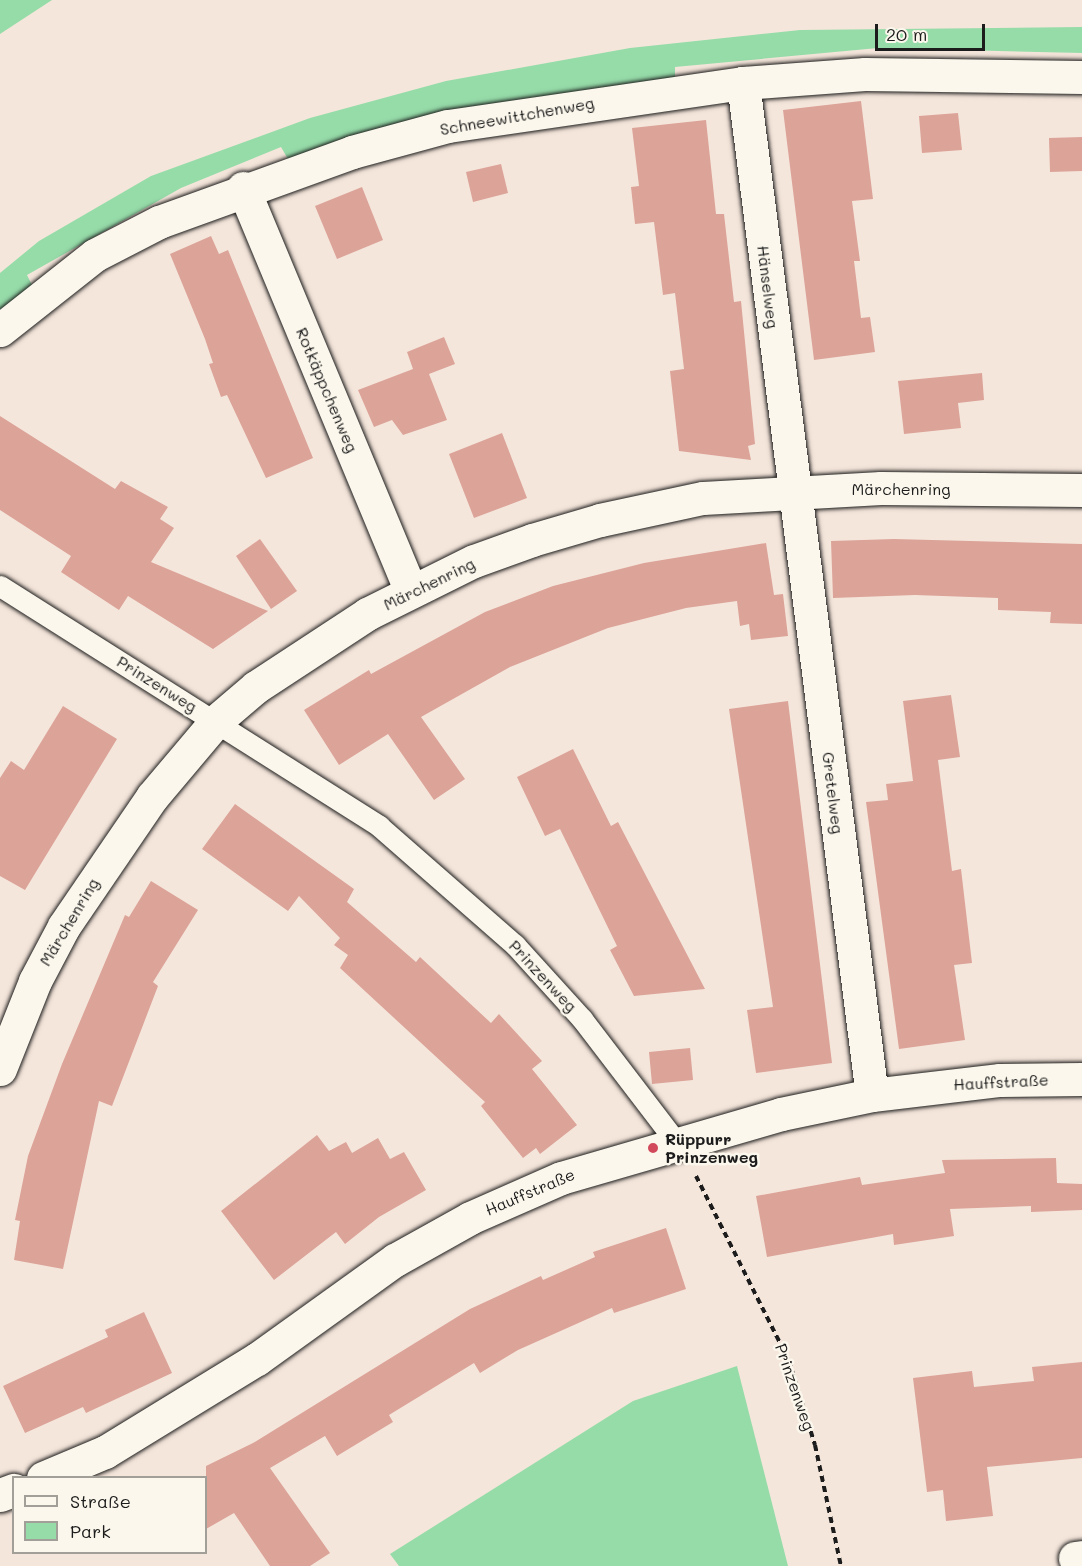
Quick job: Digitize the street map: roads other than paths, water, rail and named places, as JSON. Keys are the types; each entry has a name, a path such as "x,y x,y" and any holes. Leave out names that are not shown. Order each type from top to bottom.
{"street":[{"name":"Schneewittchenweg","path":"0,330 95,255 159,222 243,188 352,152 448,126 743,83 865,74 1082,77"},
{"name":"Hänselweg","path":"743,83 794,490"},
{"name":"Rotkäppchenweg","path":"243,188 411,591"},
{"name":"Märchenring","path":"0,1069 35,981 64,926 152,797 216,721 255,687 311,650 411,591 484,558 600,520 703,498 794,490 1082,490"},
{"name":"Gretelweg","path":"794,490 872,1095"},
{"name":"Hauffstraße","path":"48,1476 115,1446 257,1359 395,1260 471,1218 561,1178 676,1142 872,1095 1000,1080 1082,1079"}],"lane":[{"name":"Prinzenweg","path":"0,586 379,826 450,885 515,945 582,1019 676,1142"}],"place":[{"name":"Rüppurr Prinzenweg","path":"653,1148"}]}
